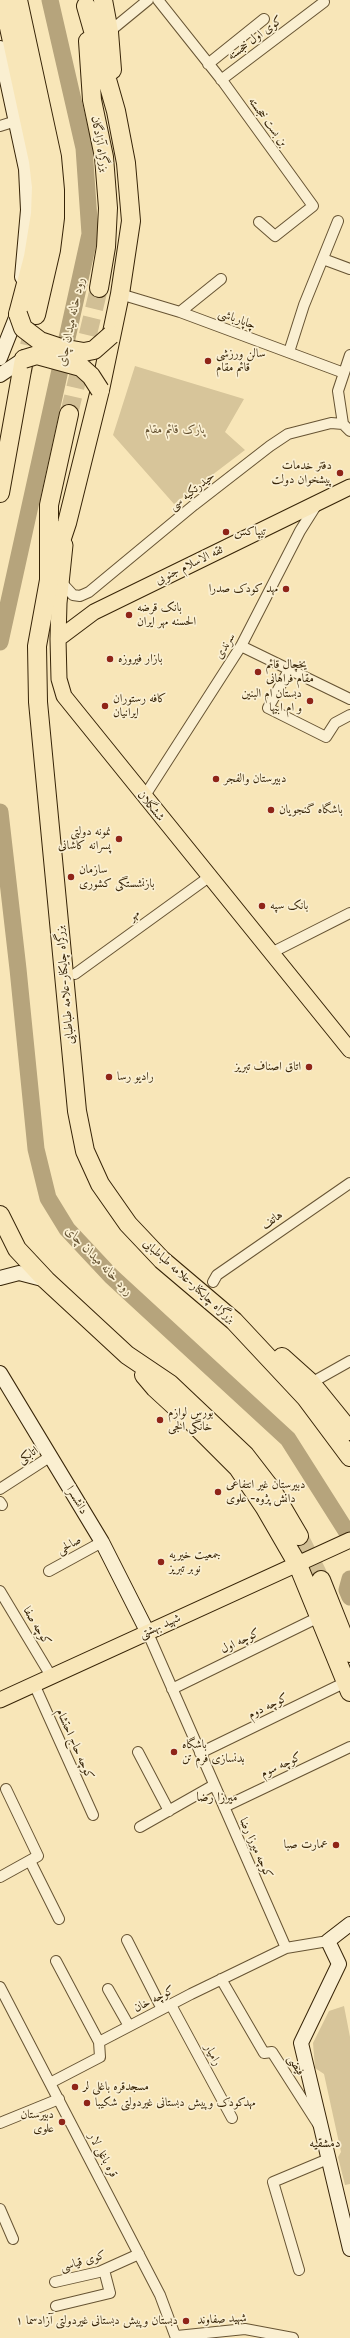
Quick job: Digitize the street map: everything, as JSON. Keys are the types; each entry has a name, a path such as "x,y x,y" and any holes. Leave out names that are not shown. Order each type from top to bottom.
{"highway":[{"path":"3,0 38,160 40,187 40,214 33,257 18,314 23,328 40,341 61,348 84,352 89,351 105,342 110,335"},
{"path":"18,0 52,158 55,190 55,218 51,250 36,314"},
{"path":"91,2 109,32 116,111"},
{"path":"55,581 67,523 100,390 110,335 120,294 131,221 126,163 116,111 91,2"},
{"name":"بزرگراه آزادگان","path":"91,2 92,100 104,157 108,208 106,247 99,288"},
{"path":"0,493 24,358 37,356 81,367 91,376 100,390"},
{"name":"بزرگراه چایکنار-علامه طباطبایی","path":"69,414 49,505 55,581 37,646 38,702 77,1112 85,1151 100,1184 128,1224 162,1260 234,1321 306,1398 350,1457"},
{"path":"0,1215 17,1249 46,1280 127,1355 155,1388 238,1468 265,1508 298,1565 348,1687"},
{"path":"234,1321 273,1350 311,1383 350,1431"},
{"path":"127,1355 170,1384 245,1455 272,1490 299,1536"},
{"path":"321,1580 350,1653"}],"main road":[{"path":"0,48 26,169 28,210 18,314 0,358"},
{"path":"0,375 24,358"},
{"name":"ثقه الاسلام جنوبی","path":"58,639 94,612 350,487"},
{"name":"ششگلان","path":"55,581 59,678 64,696 144,797 350,1050"},
{"path":"0,1278 20,1273 46,1280"},
{"name":"دانشسرا","path":"2,1379 51,1456 102,1542 147,1631"},
{"name":"شهید بهشتى","path":"0,1700 147,1631 298,1565 350,1540"},
{"path":"350,1924 328,1941 339,1964 301,2043 350,2249"},
{"path":"340,2208 350,2197"}],"street":[{"path":"109,32 148,0"},
{"name":"بن بست خجسته","path":"158,0 221,80 313,206 275,236 259,222"},
{"name":"کوی اول خجسته","path":"221,80 324,2"},
{"path":"208,64 264,18"},
{"path":"0,126 16,122"},
{"path":"289,352 304,305 338,221"},
{"path":"323,259 350,269"},
{"path":"180,312 221,279"},
{"name":"چاپارباشی","path":"120,294 180,312 344,373"},
{"path":"346,427 338,391 350,355"},
{"name":"حیدرتکیه سی","path":"55,581 73,594 80,596 89,592 270,446 288,434 331,423 346,427"},
{"name":"سرندی","path":"144,797 241,646 300,531 318,503"},
{"path":"241,646 350,700"},
{"path":"289,670 268,708 326,738 335,723 350,715"},
{"name":"مهر","path":"75,974 209,877"},
{"path":"271,953 350,913"},
{"name":"هاتف","path":"212,1282 217,1275 350,1183"},
{"path":"311,1383 350,1361"},
{"name":"اتابکی","path":"0,1489 51,1456"},
{"name":"صالحی","path":"49,1572 102,1542"},
{"name":"کوچه صفا","path":"0,1591 51,1676"},
{"name":"کوچه اول","path":"172,1689 319,1617"},
{"name":"کوچه میرزا رضا","path":"147,1631 286,1948"},
{"name":"کوچه حاج احتشام","path":"34,1684 93,1815"},
{"name":"کوچه دوم","path":"200,1753 348,1687"},
{"name":"کوچه سوم","path":"224,1807 350,1747"},
{"path":"138,1752 169,1811"},
{"path":"140,1827 214,1785"},
{"path":"0,1877 38,1856 6,1789"},
{"path":"30,1861 59,1919"},
{"name":"رامیار","path":"127,1940 232,2118"},
{"path":"286,1948 328,1941"},
{"name":"کوچه خان","path":"99,2042 221,1979 286,1948"},
{"path":"50,2083 100,2057 99,2042 56,1961"},
{"name":"فیضی","path":"221,1979 264,2053 272,2052 322,2130"},
{"name":"قره باغلی لار","path":"0,1987 160,2295 176,2337"},
{"path":"108,1989 129,2026"},
{"path":"0,2123 59,2099"},
{"path":"298,2270 273,2182 328,2159"},
{"path":"0,2209 13,2239"},
{"name":"کوی قیاسی","path":"55,2282 104,2270 139,2254"},
{"path":"56,2306 110,2293 104,2270"},
{"name":"شهید صفاوند","path":"176,2337 245,2329 293,2338"}],"green space":[{"name":"پارک قائم مقام","path":"135,366 244,399 225,432 245,450 174,504 113,435"},
{"path":"344,2006 350,2037 350,2184 345,2185 338,2157 341,2152 324,2074 315,2068 313,2043 329,2011"}],"waterway":[{"name":"رود خانه میدان چای","path":"0,642 90,234 84,148 50,0"},
{"name":"رود خانه میدان چای","path":"0,812 18,969 36,1149 48,1198 67,1229 111,1276 288,1439 350,1537"},
{"name":"رود خانه میدان چای","path":"350,1579 347,1590 350,1597"}],"tunnel":[{"path":"69,414 99,288"},
{"path":"23,372 36,315"},
{"path":"299,1536 321,1580"}],"place":[{"name":"سالن ورزشی قائم مقام","path":"208,361"},
{"name":"دفتر خدمات پیشخوان دولت","path":"340,473"},
{"name":"تیپاکس","path":"226,532"},
{"name":"مهد کودک صدرا","path":"286,589"},
{"name":"بانک قرضه الحسنه مهر ایران","path":"129,615"},
{"name":"بازار فیروزه","path":"110,659"},
{"name":"یخچال قائم مقام فراهانی","path":"258,672"},
{"name":"دبستان ام البنین و ام ابیها","path":"310,701"},
{"name":"کافه رستوران ایرانیان","path":"105,706"},
{"name":"دبیرستان والفجر","path":"216,779"},
{"name":"باشگاه گنجویان","path":"271,810"},
{"name":"نمونه دولتی پسرانه کاشانی","path":"119,839"},
{"name":"سازمان بازنشستگی کشوری","path":"71,877"},
{"name":"بانک سپه","path":"262,906"},
{"name":"اتاق اصناف تبریز","path":"309,1067"},
{"name":"رادیو رسا","path":"109,1077"},
{"name":"بورس لوازم خانگی الجی","path":"160,1420"},
{"name":"دبیرستان غیر انتفاعی دانش پژوه- علوی","path":"218,1492"},
{"name":"جمعیت خیریه نوبر تبریز","path":"161,1562"},
{"name":"باشگاه بدنسازی فرم تن","path":"174,1752"},
{"name":"عمارت صبا","path":"336,1845"},
{"name":"مسجدقره باغلی لر","path":"75,2087"},
{"name":"مهدکودک وپیش دبستانی غیردولتی شکیبا","path":"87,2103"},
{"name":"دبیرستان علوی","path":"62,2122"},
{"name":"دبستان وپیش دبستانی غیردولتی آزادسما ۱","path":"186,2321"}],"district":[{"name":"میرزا رضا","path":"217,1797"},
{"name":"دمشقیه","path":"325,2143"}]}
